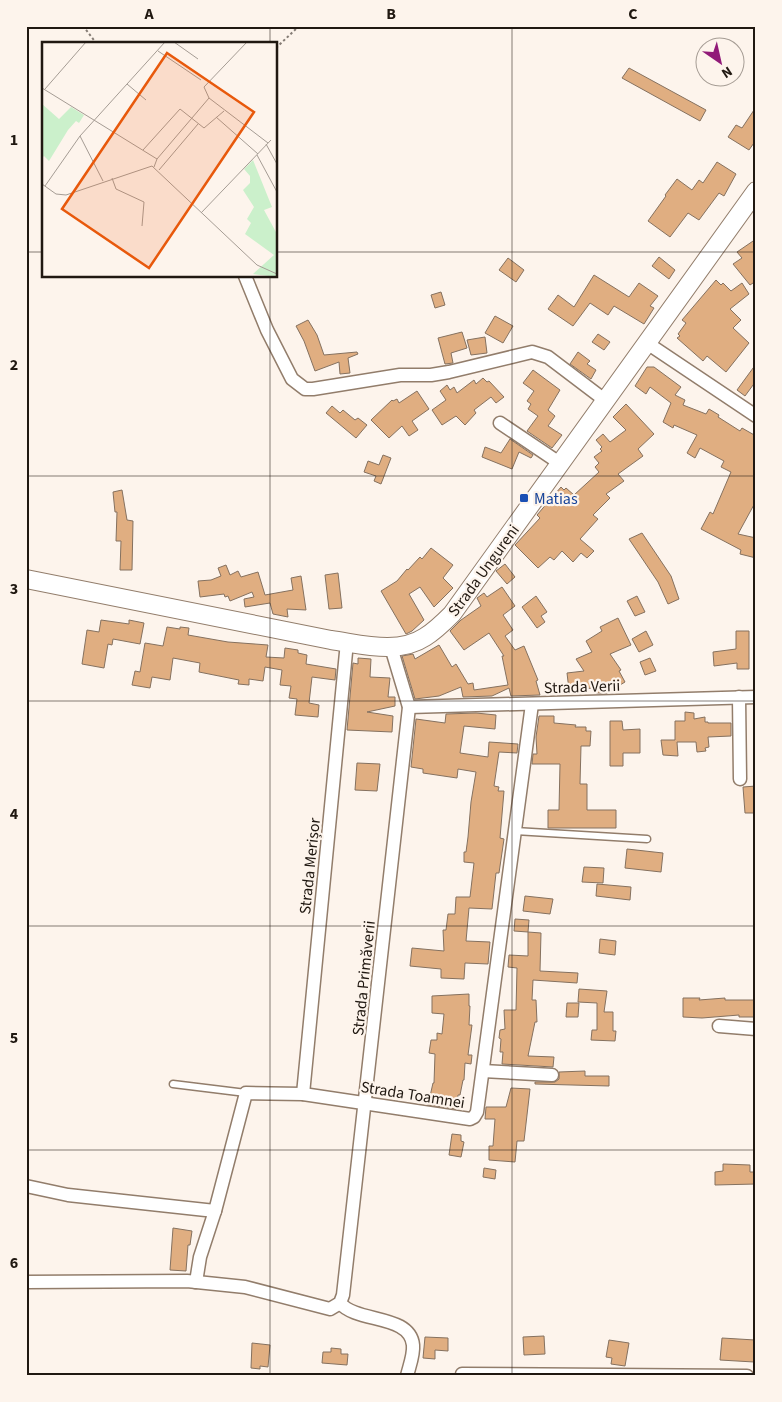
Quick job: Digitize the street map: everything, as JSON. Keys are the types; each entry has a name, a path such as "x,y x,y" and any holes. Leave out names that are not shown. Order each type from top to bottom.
{"main road":[{"name":"Strada Ungureni","path":"26,579 347,642 391,647 408,644 424,638 452,614 756,190"}],"street":[{"path":"246,278 267,330 290,374 298,385 304,389 400,375 430,375 532,352 548,358 606,401"},
{"path":"647,342 756,416"},
{"path":"500,424 561,464"},
{"name":"Strada Merișor","path":"303,1094 347,642"},
{"name":"Strada Primăverii","path":"335,1306 343,1295 409,707 391,647"},
{"path":"739,697 740,779"},
{"name":"Strada Verii","path":"409,707 756,697"},
{"name":"Strada Toamnei","path":"246,1093 303,1094 470,1119 474,1117 477,1112 532,704"},
{"path":"719,1026 756,1029"},
{"path":"482,1071 552,1075"},
{"path":"196,1282 200,1257 215,1211 246,1093"},
{"path":"26,1186 68,1195 215,1211"},
{"path":"26,1282 196,1282 245,1287 335,1306 394,1324 408,1333 413,1345 407,1376"},
{"path":"462,1374 747,1376"}],"lane":[{"path":"515,831 647,839"},
{"path":"173,1084 246,1093"}],"path":[{"path":"83,26 95,42"},
{"path":"278,46 299,26"}],"building":[{"path":"629,68 706,110 700,121 622,78"},
{"path":"756,107 756,140 749,150 728,137 736,125 742,128"},
{"path":"717,162 736,174 724,196 719,193 699,220 688,213 670,237 648,221 677,179 692,190 699,180 703,183"},
{"path":"756,239 756,281 750,285 733,264 742,258 737,252"},
{"path":"659,257 675,270 669,279 652,266"},
{"path":"508,258 524,270 516,282 499,270"},
{"path":"594,275 629,297 639,283 658,296 650,306 654,308 644,324 614,306 608,315 590,303 573,326 548,309 558,295 574,307"},
{"path":"716,280 721,285 723,283 731,291 742,283 749,294 730,309 741,320 733,328 749,343 726,372 707,356 703,361 677,338 680,336 678,334 686,323 682,320"},
{"path":"441,292 445,305 435,308 431,295"},
{"path":"495,316 513,326 503,343 485,333"},
{"path":"308,320 317,335 324,355 357,352 358,354 348,358 350,373 340,374 339,362 315,371 304,341 296,326"},
{"path":"462,332 467,348 451,353 453,363 445,364 438,338"},
{"path":"598,334 610,342 604,350 592,342"},
{"path":"485,337 487,353 471,355 467,340"},
{"path":"578,352 590,361 587,364 596,370 591,379 570,364"},
{"path":"756,364 756,381 745,396 737,390"},
{"path":"647,367 654,367 681,387 675,395 685,400 683,405 706,414 709,409 740,431 742,428 756,436 756,501 738,534 756,538 756,558 740,554 741,550 701,529 710,512 713,514 731,472 721,467 724,461 700,448 695,458 687,453 697,435 674,425 673,428 663,422 671,403 650,387 646,394 635,386"},
{"path":"533,370 560,390 548,410 555,416 548,426 562,435 552,448 527,431 538,416 528,409 531,404 527,401 534,391 523,383"},
{"path":"483,378 487,382 489,381 504,397 496,403 491,397 474,410 476,413 465,425 456,416 442,425 432,410 446,400 440,391 447,385 450,390 454,387 457,393 474,380 476,384"},
{"path":"417,391 429,409 412,421 418,430 409,436 402,426 389,438 371,420 392,400 397,399 399,403"},
{"path":"626,404 654,434 638,449 643,456 618,474 624,481 606,494 610,498 593,515 598,519 580,539 594,551 587,558 581,553 573,562 562,551 554,560 550,557 538,568 515,545 540,518 537,515 561,487 564,490 566,488 574,495 599,472 595,467 599,463 594,457 602,451 600,449 602,447 596,440 603,434 610,442 626,430 613,417"},
{"path":"332,406 340,413 343,410 355,420 358,418 367,425 356,438 326,413"},
{"path":"510,439 533,455 531,458 519,452 512,469 482,457 485,447 501,453"},
{"path":"383,455 391,458 381,484 374,481 376,476 364,472 368,461 379,465"},
{"path":"122,490 127,520 133,521 132,570 120,570 121,541 116,541 117,512 115,512 113,492"},
{"path":"642,533 671,576 679,599 668,604 658,582 629,539"},
{"path":"431,548 453,565 443,578 453,588 434,607 420,587 409,594 424,620 406,634 381,591 397,581 407,569 420,557 422,559"},
{"path":"505,564 515,577 507,584 496,571"},
{"path":"226,565 230,575 238,571 241,577 258,572 265,595 293,590 291,578 301,576 306,610 287,609 288,617 273,614 270,603 245,607 244,599 254,597 252,592 230,601 228,596 225,597 224,594 200,597 198,581 211,580 221,576 218,568"},
{"path":"338,573 342,608 329,609 325,575"},
{"path":"502,587 515,606 503,615 513,630 505,636 515,650 524,646 538,680 536,681 540,695 511,696 509,688 492,696 463,697 461,687 439,696 415,699 402,656 413,654 415,659 439,645 452,667 456,664 468,684 473,683 474,690 508,685 502,656 504,656 489,633 464,650 450,631 461,620 481,606 477,598 484,593 487,597"},
{"path":"536,596 547,612 541,616 545,622 537,628 522,607"},
{"path":"637,596 645,612 635,616 627,601"},
{"path":"618,618 631,645 610,654 621,670 619,671 625,682 607,693 596,693 593,688 569,690 567,673 584,671 576,659 592,652 586,641 602,631 600,627"},
{"path":"101,620 129,624 129,620 144,623 140,644 113,639 112,645 108,644 104,668 82,664 87,630 99,632"},
{"path":"167,627 189,628 188,635 228,642 268,645 266,657 284,658 285,648 298,650 298,653 307,655 306,664 336,669 335,680 312,677 309,703 319,705 318,717 295,715 297,699 289,698 291,686 280,685 282,670 265,667 263,681 249,679 249,685 238,684 239,680 199,672 200,663 173,658 170,680 152,677 150,688 132,685 135,671 140,672 145,643 163,646"},
{"path":"646,631 653,645 639,652 632,639"},
{"path":"736,631 749,631 749,669 737,669 737,663 714,666 713,652 736,649"},
{"path":"358,658 371,659 370,677 390,678 388,697 395,697 395,706 367,712 393,716 392,732 347,730 353,663 358,664"},
{"path":"650,658 656,671 645,675 640,662"},
{"path":"685,712 694,713 694,719 705,717 705,722 708,723 731,723 731,736 708,737 709,747 705,748 706,751 697,752 696,742 677,742 678,756 663,755 661,740 675,740 675,721 685,721"},
{"path":"476,713 496,715 495,729 464,726 460,753 488,757 489,742 518,744 517,753 499,752 494,786 499,787 498,791 504,791 500,838 504,839 499,873 496,873 492,909 469,908 466,941 490,942 488,964 465,963 464,979 441,978 441,969 410,966 412,948 444,951 443,930 446,930 448,914 455,914 456,897 470,897 474,863 464,862 464,852 466,852 476,772 458,769 457,778 423,773 423,769 411,767 416,719 445,723 446,714"},
{"path":"539,716 554,716 554,723 586,727 586,731 591,731 590,746 581,746 580,784 587,784 587,810 616,810 616,828 548,828 548,810 559,810 560,764 532,764 533,754 537,754 536,737"},
{"path":"610,721 622,721 623,730 640,729 640,753 623,753 623,766 610,766"},
{"path":"357,763 380,764 377,791 355,790"},
{"path":"756,786 756,813 745,813 743,787"},
{"path":"627,849 663,853 661,872 625,868"},
{"path":"584,867 604,868 603,883 582,882"},
{"path":"597,884 631,887 630,900 596,896"},
{"path":"525,896 553,899 550,914 523,911"},
{"path":"515,919 529,920 528,932 514,931"},
{"path":"528,932 541,933 540,971 578,973 577,983 533,980 532,1000 536,1000 537,1022 535,1022 528,1056 554,1057 553,1067 502,1064 503,1052 500,1052 501,1039 499,1038 500,1030 505,1029 504,1010 516,1010 517,968 508,967 509,955 528,956"},
{"path":"600,939 616,941 615,955 599,953"},
{"path":"579,989 607,991 604,1012 613,1012 613,1031 616,1031 615,1041 591,1040 592,1030 597,1030 597,1003 578,1002"},
{"path":"469,994 469,1025 472,1025 468,1055 472,1055 471,1064 465,1063 464,1080 460,1095 458,1095 456,1109 428,1105 434,1083 435,1054 429,1053 431,1040 437,1040 437,1033 442,1034 444,1014 432,1013 432,996"},
{"path":"683,998 700,998 699,1000 725,998 725,1000 756,1000 755,1017 739,1017 739,1015 702,1018 683,1017"},
{"path":"567,1003 579,1003 578,1017 566,1017"},
{"path":"585,1071 585,1076 609,1076 609,1086 535,1084 535,1082 555,1082 559,1079 559,1072"},
{"path":"511,1088 530,1089 524,1141 517,1141 515,1162 489,1160 489,1146 493,1146 495,1119 485,1119 486,1107 506,1107"},
{"path":"452,1134 461,1135 461,1141 464,1142 461,1157 449,1155"},
{"path":"723,1164 750,1165 750,1172 756,1172 756,1184 715,1185 715,1172 723,1171"},
{"path":"484,1168 496,1170 495,1179 483,1177"},
{"path":"173,1228 192,1231 190,1245 188,1245 186,1271 170,1270"},
{"path":"544,1336 545,1354 524,1355 523,1337"},
{"path":"425,1337 448,1338 448,1351 435,1350 435,1359 423,1358"},
{"path":"722,1338 755,1340 754,1362 720,1360"},
{"path":"609,1340 629,1343 625,1366 611,1364 612,1358 606,1357"},
{"path":"252,1343 270,1345 268,1367 260,1366 260,1369 251,1368"},
{"path":"331,1348 341,1349 341,1354 348,1354 347,1365 322,1363 323,1352 331,1352"}],"place":[{"name":"Matias","path":"524,498"}]}
